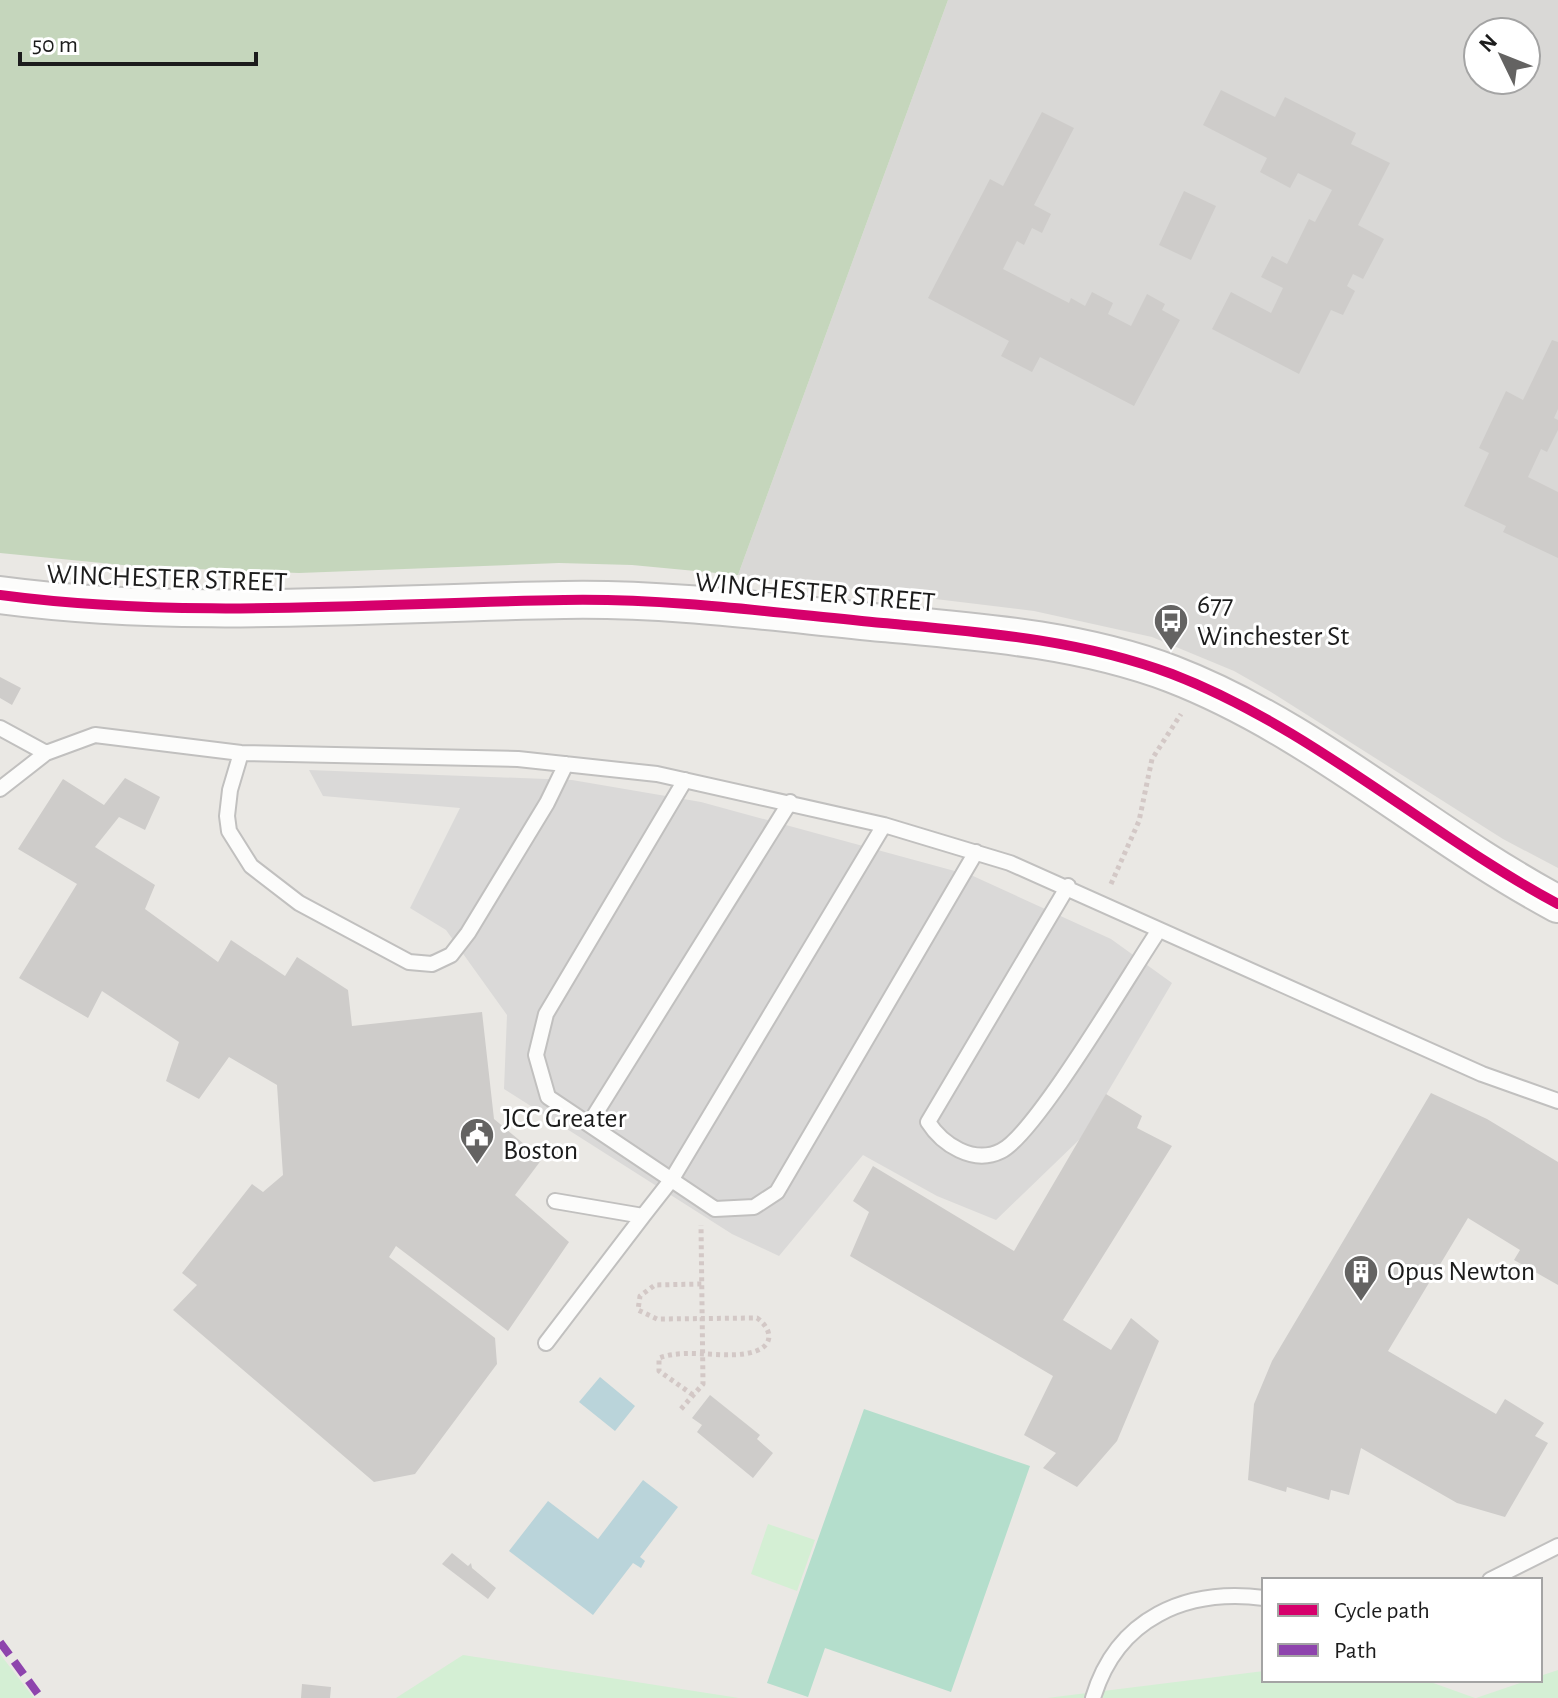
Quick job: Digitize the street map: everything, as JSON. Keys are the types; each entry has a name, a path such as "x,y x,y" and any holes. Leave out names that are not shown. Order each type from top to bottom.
{"street":[{"name":"WINCHESTER STREET","path":"0,595 147,607 224,608 362,609 566,599 659,602 1045,641 1122,658 1198,685 1283,730 1487,864 1558,904"}],"lane":[{"path":"0,728 46,753"},
{"path":"0,789 46,753 95,735 241,753 518,759 685,780 884,825 976,852 1068,886 1159,930 1482,1074 1558,1101"},
{"path":"241,753 230,790 227,816 229,831 251,866 299,903 409,962 432,964 451,955 468,933 547,803 566,764"},
{"path":"685,780 546,1014 536,1055 548,1097 715,1209 754,1207 777,1192 976,852"},
{"path":"589,1124 790,802"},
{"path":"546,1343 672,1179 884,825"},
{"path":"1068,886 928,1122 941,1142 973,1155 1001,1152 1030,1125 1159,930"},
{"path":"555,1201 643,1216"},
{"path":"1494,1578 1558,1546"},
{"path":"1093,1698 1118,1649 1141,1626 1162,1612 1201,1596 1262,1598"}],"path":[{"path":"1102,903 1139,821 1152,759 1198,685"},
{"path":"681,1409 703,1384 702,1200"},
{"path":"693,1395 667,1380 657,1364 659,1358 666,1355 754,1352 767,1344 770,1336 769,1329 757,1318 649,1318 638,1310 644,1290 655,1285 702,1284"}],"shaded area":[{"path":"948,0 1558,0 1558,868 1503,839 1234,671 1152,637 1034,611 738,575"},
{"path":"309,770 572,780 701,802 973,876 1111,939 1172,983 1080,1139 996,1220 937,1196 863,1155 779,1256 732,1234 504,1089 507,1015 446,930 410,908 460,808 323,796"}],"green space":[{"path":"0,0 948,0 738,575 632,565 559,563 299,573 143,567 0,553"},
{"path":"864,1409 1030,1466 951,1692 825,1648 808,1697 767,1683"},
{"path":"768,1524 815,1540 797,1591 751,1574"},
{"path":"0,1654 34,1698 0,1698"},
{"path":"463,1655 739,1698 396,1698"},
{"path":"1558,1670 1558,1698 1476,1698 1523,1682 1542,1682 1542,1675"},
{"path":"1262,1671 1262,1682 1431,1682 1475,1698 1047,1698"}],"water":[{"path":"600,1377 635,1406 615,1431 579,1402"},
{"path":"643,1480 678,1507 640,1557 645,1561 641,1568 633,1563 593,1615 509,1551 548,1501 598,1539"}],"building":[{"path":"1221,90 1275,117 1285,97 1356,133 1351,144 1390,163 1358,225 1384,239 1363,279 1353,274 1347,286 1355,291 1343,315 1331,310 1299,374 1212,329 1231,292 1271,313 1283,288 1261,277 1272,256 1287,264 1309,219 1315,222 1332,190 1298,173 1290,188 1260,172 1267,158 1203,125"},
{"path":"1042,112 1074,128 1034,205 1051,214 1042,233 1032,228 1024,245 1017,241 1003,269 1069,303 1071,298 1085,306 1092,292 1113,303 1108,314 1131,326 1147,294 1165,304 1162,310 1180,320 1134,406 1040,357 1032,372 1001,356 1009,341 928,298 990,179 1003,186"},
{"path":"1184,191 1216,206 1191,260 1159,245"},
{"path":"1552,340 1558,342 1558,409 1554,418 1558,420 1558,430 1547,452 1541,449 1528,477 1558,492 1558,558 1503,532 1506,526 1464,506 1489,453 1479,448 1506,391 1523,400"},
{"path":"0,677 21,688 12,705 0,698"},
{"name":"JCC Greater Boston","path":"125,778 160,797 145,830 119,817 95,847 155,885 145,909 218,962 231,940 285,976 297,957 348,990 352,1026 482,1012 494,1119 542,1159 515,1195 569,1242 508,1331 396,1246 389,1257 495,1338 497,1364 415,1474 374,1482 173,1310 197,1285 182,1273 252,1184 263,1192 283,1175 277,1085 229,1057 199,1099 166,1081 179,1042 102,991 88,1018 19,978 77,884 18,849 63,779 104,805"},
{"name":"Opus Newton","path":"1431,1093 1487,1119 1558,1162 1558,1285 1514,1260 1520,1250 1468,1218 1388,1351 1496,1414 1505,1399 1544,1423 1535,1436 1548,1443 1505,1517 1457,1503 1361,1448 1349,1495 1331,1490 1329,1500 1287,1487 1286,1492 1248,1480 1254,1404 1272,1361"},
{"path":"1106,1094 1142,1116 1137,1128 1172,1146 1063,1320 1111,1350 1131,1318 1159,1341 1117,1441 1077,1487 1043,1468 1056,1453 1024,1435 1053,1376 850,1256 869,1212 853,1201 873,1166 1014,1251"},
{"path":"710,1395 760,1435 757,1439 773,1453 753,1478 697,1432 702,1425 692,1418"},
{"path":"452,1553 468,1566 471,1563 472,1568 496,1588 488,1599 442,1564"},
{"path":"302,1684 331,1687 330,1698 301,1698"}],"marked path":[{"path":"0,1642 41,1698"}],"cycle path":[{"path":"0,595 70,603 212,608 644,601 956,630 1065,645 1137,662 1172,674 1273,723 1462,846 1558,904"}],"place":[{"name":"677 Winchester St","path":"1171,652"},
{"name":"JCC Greater Boston","path":"477,1166"},
{"name":"Opus Newton","path":"1361,1303"}]}
